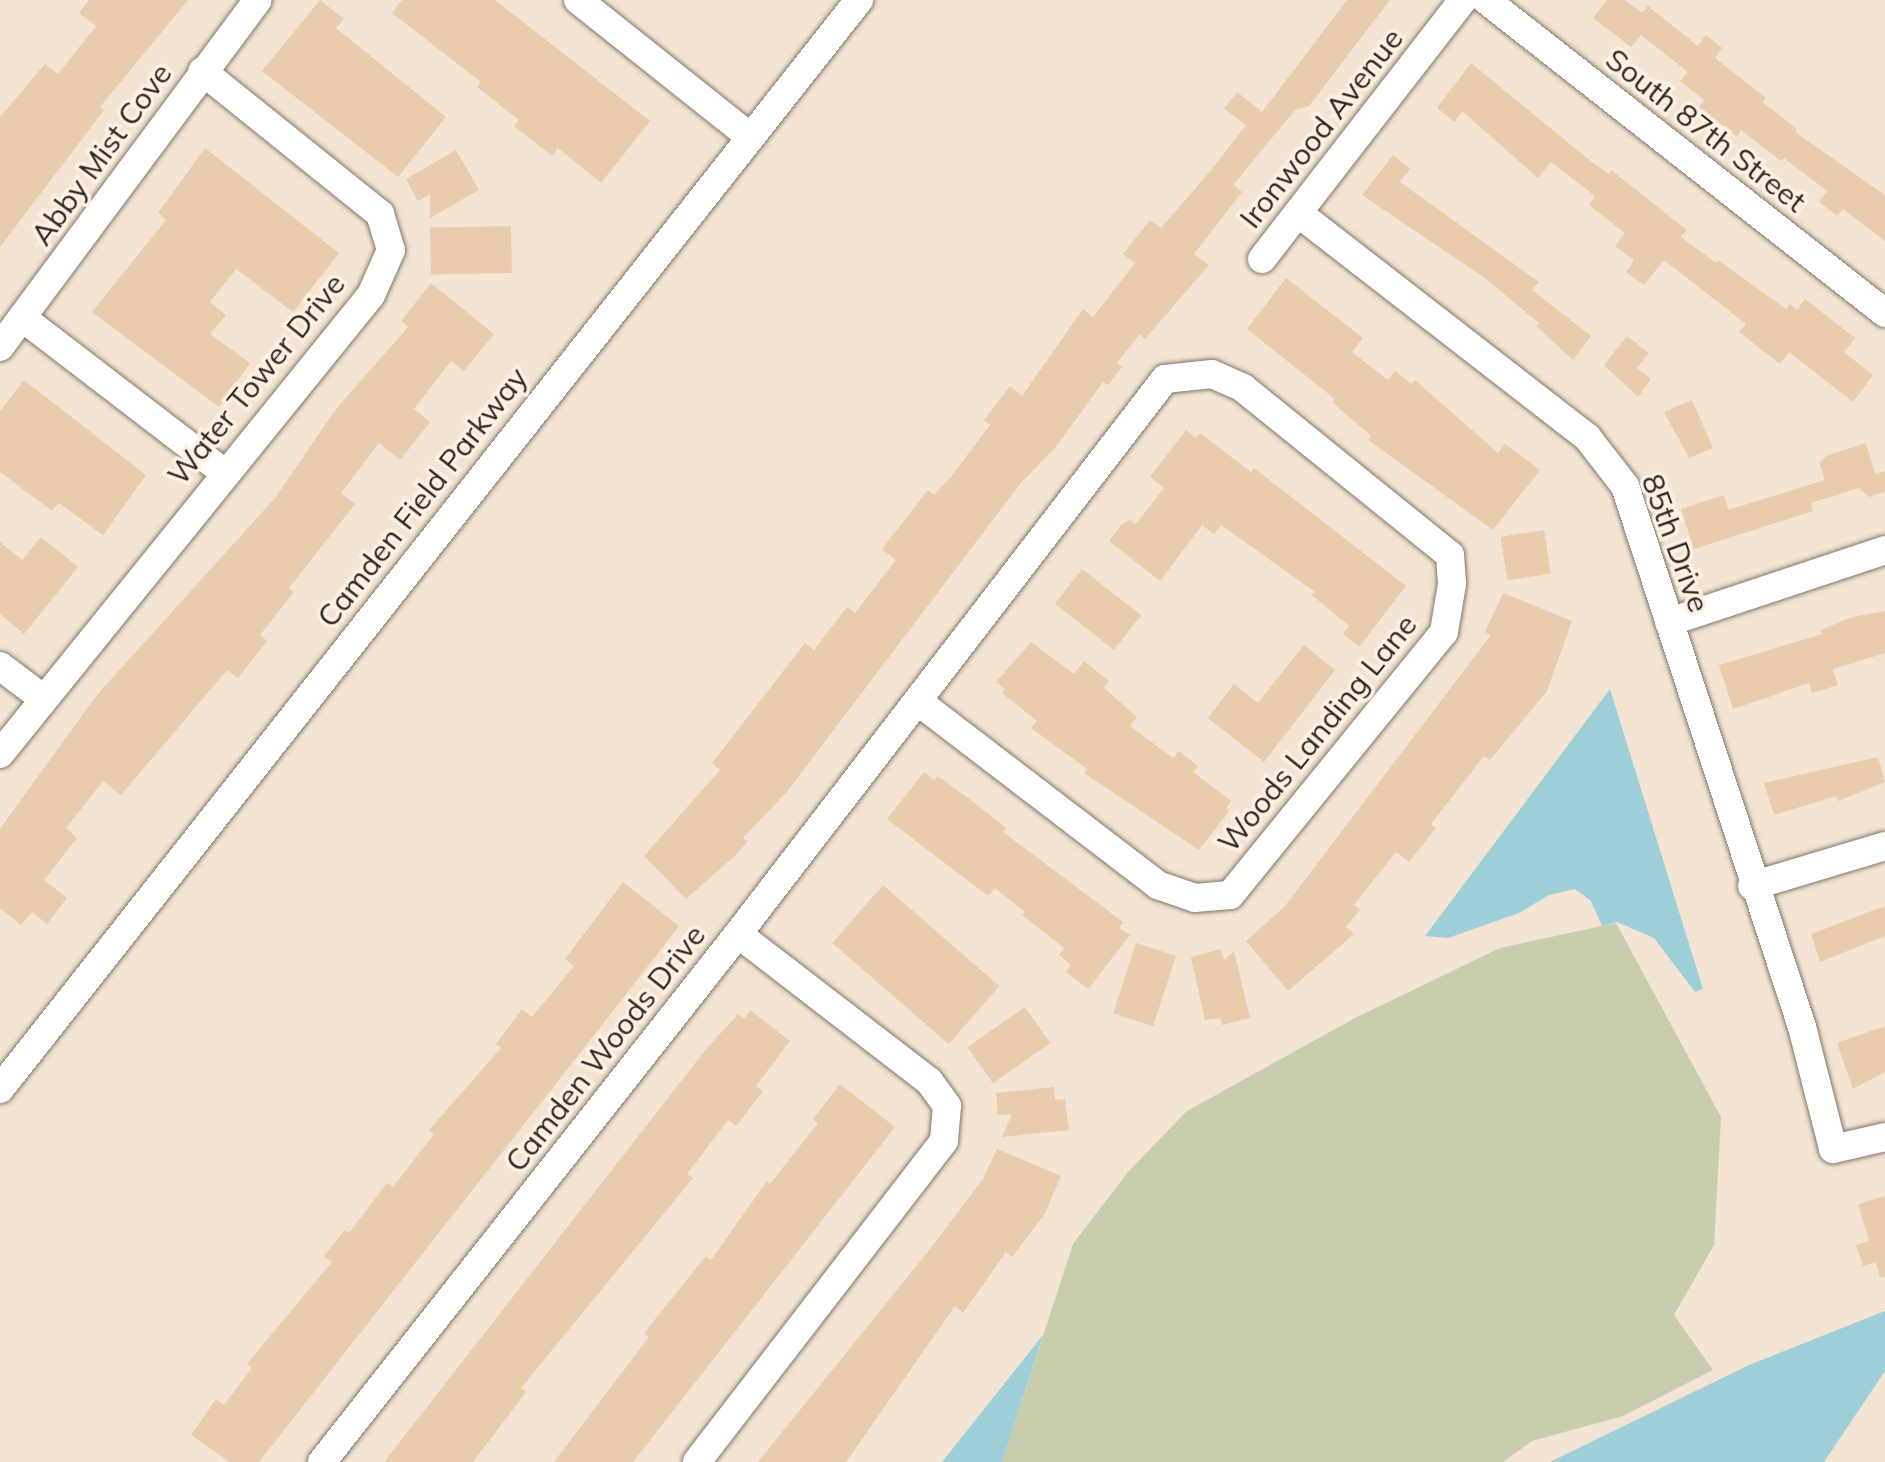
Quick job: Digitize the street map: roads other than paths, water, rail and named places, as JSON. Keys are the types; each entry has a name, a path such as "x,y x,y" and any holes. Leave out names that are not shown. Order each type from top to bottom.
{"street":[{"name":"Abby Mist Cove","path":"0,347 24,319 202,71 258,0"},
{"path":"578,0 750,137"},
{"name":"Camden Field Parkway","path":"0,1089 859,0"},
{"name":"Ironwood Avenue","path":"1262,259 1463,0"},
{"name":"South 87th Street","path":"1486,0 1885,313"},
{"name":"Water Tower Drive","path":"0,754 41,697 371,295 391,250 380,214 202,71"},
{"name":"85th Drive","path":"1298,213 1587,437 1625,486 1752,886 1802,1027 1833,1149 1885,1137"},
{"path":"24,319 225,473"},
{"name":"Woods Landing Lane","path":"738,934 1165,379 1212,374 1243,388 1450,555 1452,584 1444,632 1230,895 1195,898 1158,885 919,702"},
{"path":"1669,622 1885,550"},
{"path":"0,666 41,697"},
{"path":"1752,886 1885,846"},
{"name":"Camden Woods Drive","path":"322,1462 738,934 929,1081 947,1106 944,1141 697,1462"},
{"name":"Camden Field Parkway","path":"0,1082 39,1037"}],"water":[{"path":"1610,689 1703,989 1695,992 1654,938 1617,922 1602,926 1591,901 1575,889 1549,895 1519,913 1448,938 1425,936"},
{"path":"1885,1311 1885,1371 1824,1462 1550,1462 1749,1365"},
{"path":"1043,1335 1002,1462 942,1462"}]}
